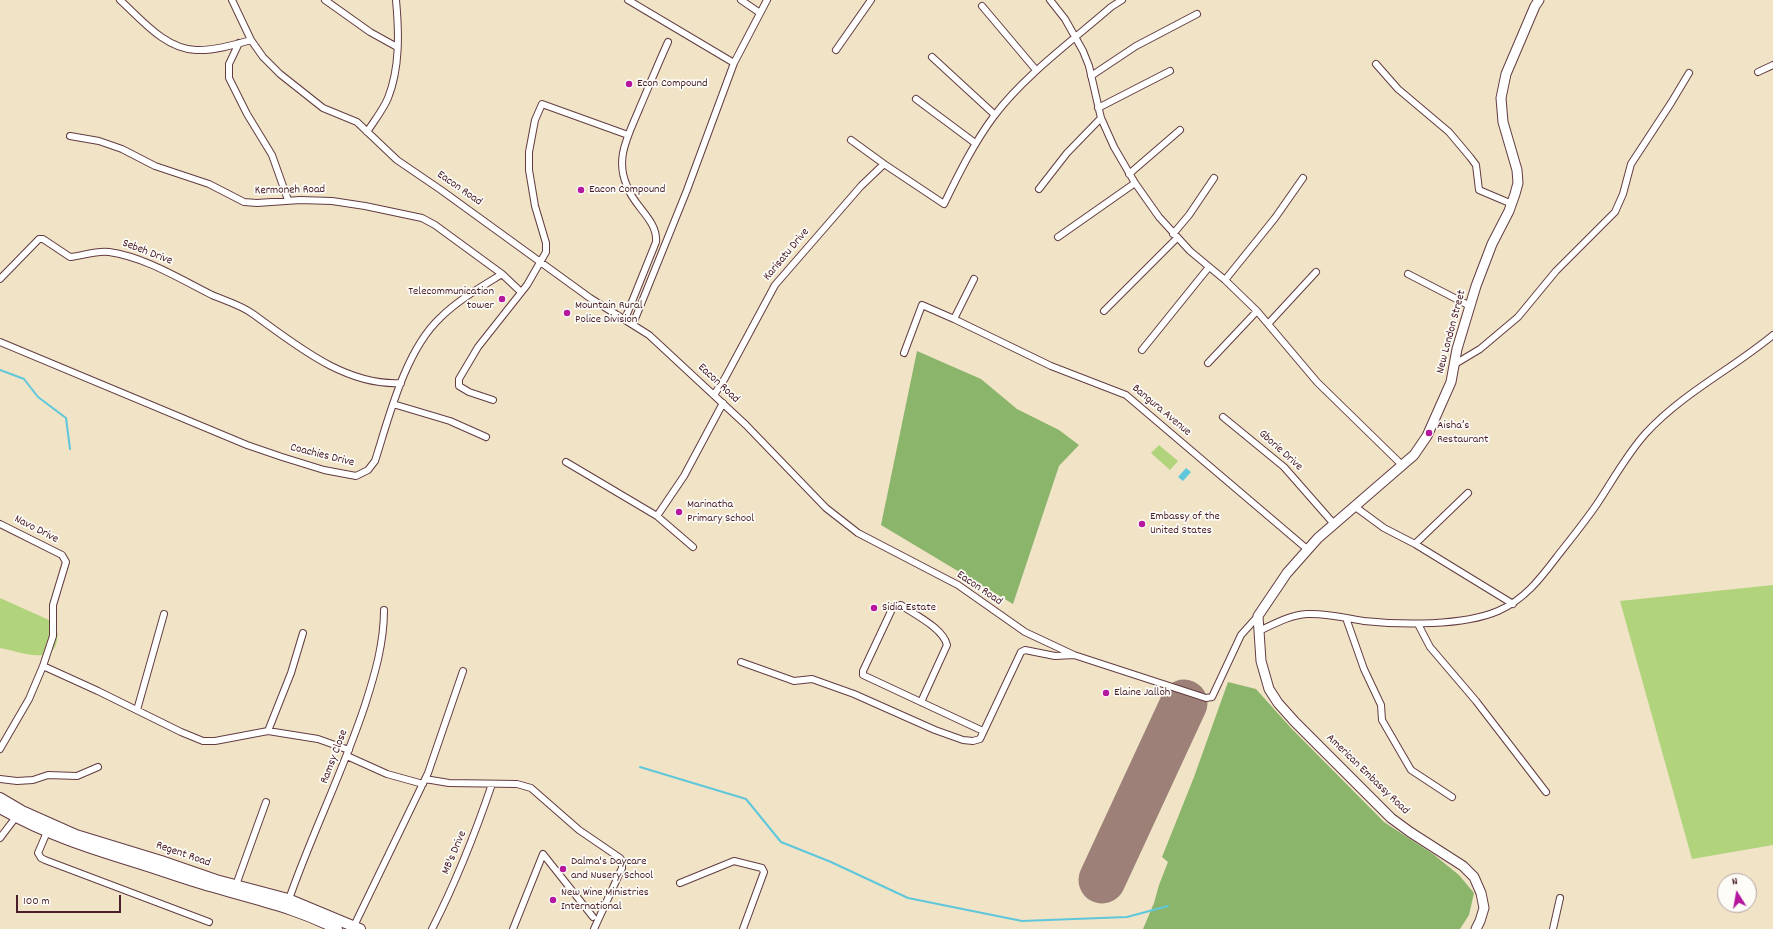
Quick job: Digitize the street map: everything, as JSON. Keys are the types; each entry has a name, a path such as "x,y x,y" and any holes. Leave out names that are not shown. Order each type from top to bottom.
{"main road":[{"name":"Regent Road","path":"0,798 22,811 76,834 152,863 287,903 337,929"},
{"name":"Regent Road","path":"0,808 47,832 86,848 152,863"},
{"name":"Regent Road","path":"182,873 236,886 356,928"}],"street":[{"path":"121,0 166,40 177,45 197,50 250,40"},
{"name":"Eacon Road","path":"232,0 250,40 272,67 300,91 323,108 352,119 397,160 478,216 540,263 590,298 649,335 723,403 826,508 858,533 908,561 958,585 1025,632 1074,655 1206,698 1212,697 1221,674 1241,636 1258,616"},
{"path":"325,0 364,28 397,48"},
{"path":"367,132 388,99 393,82 398,24 396,0"},
{"path":"628,0 734,63"},
{"path":"741,0 760,13"},
{"path":"633,324 688,190 734,63 767,0"},
{"path":"836,50 871,0"},
{"path":"1050,0 1076,36 1087,58 1100,118 1114,147 1134,183 1159,217 1175,236 1225,280 1257,311 1317,382 1402,465"},
{"path":"852,140 884,164 944,204 975,143 995,114 1036,70 1122,0"},
{"name":"New London Street","path":"1258,616 1287,573 1307,549 1354,506 1414,455 1427,436 1451,382 1457,349 1470,306 1492,244 1512,204 1518,183 1517,170 1503,122 1501,98 1503,83 1535,6 1539,0"},
{"path":"982,6 1036,70"},
{"path":"1091,76 1136,46 1196,14"},
{"path":"625,319 656,242 657,236 652,224 634,201 626,186 622,167 623,155 628,135 668,42"},
{"path":"239,43 228,64 229,78 247,114 272,155 288,200"},
{"path":"932,57 995,114"},
{"path":"1376,64 1398,89 1449,132 1470,156 1476,165 1479,190 1512,204"},
{"path":"1758,72 1773,65"},
{"path":"1098,108 1170,71"},
{"path":"1455,364 1480,349 1518,317 1556,271 1615,212 1623,194 1631,164 1689,73"},
{"path":"916,99 975,143"},
{"path":"493,400 469,392 459,386 458,379 478,347 521,292 544,257 547,248 531,187 529,152 535,120 542,104 628,135"},
{"path":"1039,189 1067,153 1100,118"},
{"path":"1129,174 1180,130"},
{"name":"Kermoneh Road","path":"70,136 99,141 122,149 155,166 209,184 244,202 257,203 288,200 345,202 422,218 436,225 502,274 521,292"},
{"name":"Karisatu Drive","path":"714,395 725,378 775,285 861,186 884,164"},
{"path":"1104,311 1175,236 1214,178"},
{"path":"1225,280 1275,218 1303,178"},
{"path":"1058,237 1134,183"},
{"name":"Sebeh Drive","path":"0,279 36,241 42,239 70,258 101,251 125,255 169,273 252,313 275,332 317,358 354,376 377,383 401,384"},
{"path":"1142,350 1209,267"},
{"path":"1268,324 1316,272"},
{"name":"Coachies Drive","path":"0,342 247,445 324,470 346,476 356,476 368,470 375,461 393,404 421,342 440,318 471,294 502,274"},
{"path":"1408,274 1470,306"},
{"path":"954,319 974,279"},
{"name":"Bangura Avenue","path":"904,353 920,306 922,305 1051,366 1126,395 1307,549"},
{"path":"1208,363 1257,311"},
{"path":"1259,631 1282,620 1306,614 1382,622 1418,624 1478,617 1497,612 1513,604 1522,597 1544,573 1595,506 1632,450 1662,417 1773,335"},
{"path":"657,516 684,476 723,403"},
{"path":"393,404 450,421 486,437"},
{"name":"Gborie Drive","path":"1223,417 1284,467 1334,524"},
{"path":"566,462 657,516 693,547"},
{"path":"1415,544 1468,493"},
{"path":"1354,506 1384,528 1415,544 1513,604"},
{"name":"Navo Drive","path":"0,524 62,555 66,562 54,606 53,636 43,666"},
{"path":"921,702 947,645 945,639 936,629 901,605 896,605 893,607 863,671 865,678 983,731"},
{"name":"Ramsy Close","path":"287,903 348,753 378,663 384,627 384,610"},
{"path":"137,710 164,614"},
{"name":"American Embassy Road","path":"1258,616 1263,671 1269,689 1278,703 1391,818 1463,866 1474,877 1481,893 1484,908 1476,929"},
{"path":"1346,618 1361,664 1381,705 1382,720 1411,770 1452,797"},
{"path":"1418,624 1430,646 1476,701 1546,792"},
{"path":"268,731 291,673 303,633"},
{"path":"741,662 794,681 812,679 854,694 935,730 963,740 973,741 980,739 1021,652 1025,650 1055,656 1074,655"},
{"path":"0,749 29,699 43,666 203,741 215,741 268,731 318,739 387,774 424,782 517,784 534,790 579,830 620,858 622,861 622,868 594,929"},
{"path":"356,928 424,782 464,671"},
{"path":"0,779 17,781 33,780 48,775 77,776 98,767"},
{"name":"MB's Drive","path":"432,929 449,897 472,842 492,784"},
{"path":"236,886 266,802"},
{"path":"0,838 16,817"},
{"path":"47,832 38,853 41,858 209,922"},
{"path":"513,929 543,854 593,917"},
{"path":"680,883 734,861 762,868 764,872 743,929"},
{"path":"1553,929 1560,898"}],"green space":[{"path":"917,351 981,379 1017,409 1059,430 1079,445 1059,466 1013,604 881,525"},
{"path":"1159,445 1178,461 1170,470 1151,453"},
{"path":"1773,585 1773,845 1692,859 1620,601"},
{"path":"0,598 49,620 58,634 56,646 44,655 29,655 0,648"},
{"path":"1228,682 1256,689 1291,728 1384,822 1433,854 1459,875 1474,893 1469,915 1460,929 1143,929 1154,903 1168,862 1162,857 1194,777"}],"water":[{"path":"1186,468 1191,472 1183,481 1178,477"}],"waterway":[{"path":"0,370 24,379 38,397 66,418 70,449"},
{"path":"640,767 746,799 781,842 831,862 908,898 1022,921 1127,917 1168,906"}],"runway":[{"path":"1102,880 1184,703"}],"place":[{"name":"Econ Compound","path":"629,84"},
{"name":"Eacon Compound","path":"581,190"},
{"name":"Telecommunication tower","path":"502,299"},
{"name":"Mountain Rural Police Division","path":"567,313"},
{"name":"Aisha’s Restaurant","path":"1429,433"},
{"name":"Marinatha Primary School","path":"679,512"},
{"name":"Embassy of the United States","path":"1142,524"},
{"name":"Sidia Estate","path":"874,608"},
{"name":"Elaine Jalloh","path":"1106,693"},
{"name":"Dalma's Daycare and Nusery School","path":"563,869"},
{"name":"New Wine Ministries International","path":"553,900"}]}
